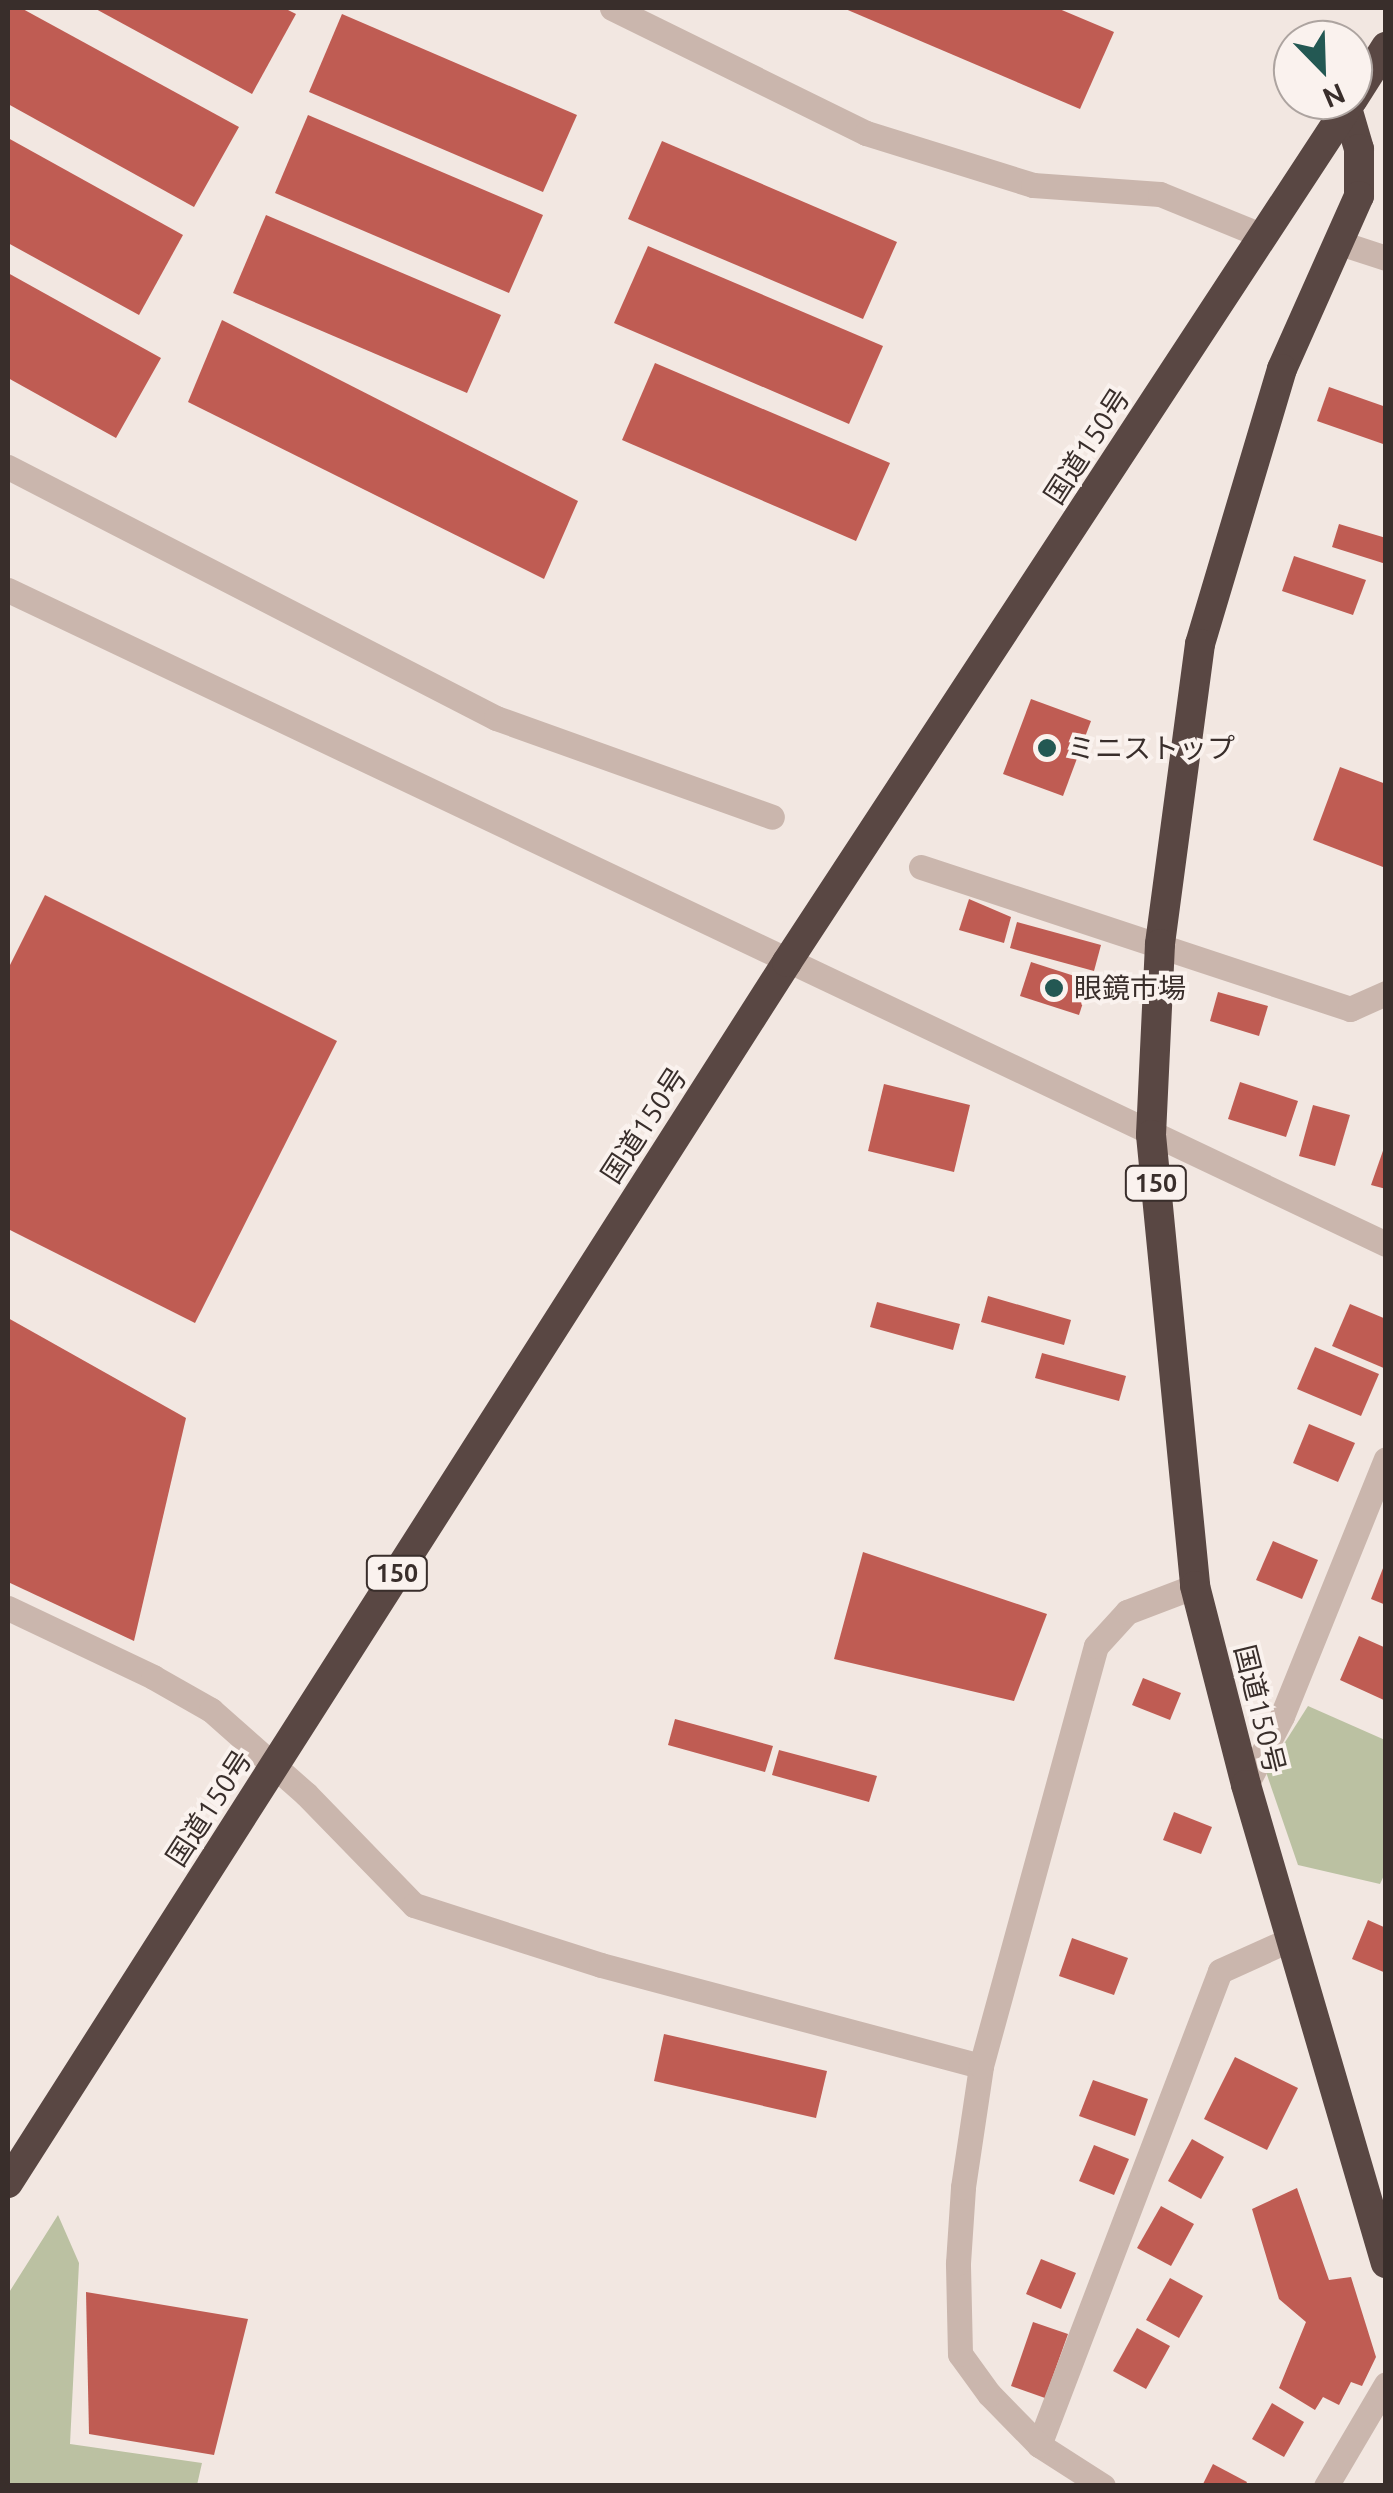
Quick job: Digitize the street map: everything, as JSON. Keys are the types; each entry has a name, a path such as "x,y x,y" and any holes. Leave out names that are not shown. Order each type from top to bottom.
{"highway":[{"name":"国道150号","path":"8,2184 787,962 1339,120"},
{"name":"国道150号","path":"1354,120 1359,149 1359,196 1272,398 1200,644 1160,944 1151,1134 1195,1586 1246,1785 1386,2263"}],"street":[{"path":"612,8 866,134 1033,185 1160,194 1264,236"},
{"path":"1338,242 1386,258"},
{"path":"8,467 496,718 772,817"},
{"path":"8,590 1386,1244"},
{"path":"921,866 1350,1009 1386,993"},
{"path":"1246,1785 1282,1716 1385,1460"},
{"path":"1104,2486 1039,2445 989,2394 960,2354 958,2264 963,2187 982,2066 1096,1646 1127,1612 1195,1586"},
{"path":"8,1608 211,1710 414,1905 602,1965 982,2066"},
{"path":"1039,2445 1220,1970 1291,1940"},
{"path":"1326,2486 1386,2384"}],"green space":[{"path":"1308,1706 1385,1740 1386,1871 1380,1884 1298,1865 1266,1772"},
{"path":"58,2215 79,2263 70,2444 202,2463 197,2485 8,2485 8,2294"}],"building":[{"path":"8,8 21,8 239,127 194,207 8,104"},
{"path":"94,8 284,8 296,14 252,94"},
{"path":"843,8 1057,8 1114,32 1080,109"},
{"path":"342,14 577,115 543,192 309,92"},
{"path":"308,115 543,215 509,293 275,193"},
{"path":"8,138 183,235 139,315 8,243"},
{"path":"662,141 897,242 863,319 628,219"},
{"path":"266,215 501,315 467,393 233,293"},
{"path":"648,246 883,346 849,424 614,323"},
{"path":"8,273 161,358 116,438 8,378"},
{"path":"222,320 578,501 544,579 188,402"},
{"path":"655,363 890,463 856,541 622,440"},
{"path":"1329,387 1386,407 1386,445 1317,421"},
{"path":"1339,524 1386,538 1386,564 1332,547"},
{"path":"1294,556 1366,580 1353,615 1282,591"},
{"name":"ミニストップ","path":"1031,699 1091,721 1063,796 1003,774"},
{"path":"1340,767 1386,784 1383,867 1313,840"},
{"path":"45,895 337,1041 195,1323 8,1229 8,969"},
{"path":"969,899 1011,917 1004,943 959,930"},
{"path":"1017,922 1101,945 1094,971 1010,948"},
{"path":"1031,962 1090,981 1079,1015 1020,996"},
{"path":"1218,992 1268,1006 1259,1036 1210,1021"},
{"path":"1240,1082 1298,1101 1286,1137 1228,1119"},
{"path":"884,1084 970,1105 954,1172 868,1151"},
{"path":"1313,1105 1350,1115 1335,1166 1299,1156"},
{"path":"1386,1145 1386,1189 1371,1185"},
{"path":"988,1296 1071,1320 1064,1345 981,1322"},
{"path":"877,1302 960,1324 953,1350 870,1327"},
{"path":"1350,1304 1386,1319 1386,1369 1332,1346"},
{"path":"8,1318 186,1418 134,1641 8,1582"},
{"path":"1315,1347 1379,1374 1361,1416 1297,1389"},
{"path":"1042,1353 1126,1376 1119,1401 1035,1378"},
{"path":"1309,1424 1355,1443 1338,1482 1293,1463"},
{"path":"1273,1541 1318,1560 1302,1599 1256,1580"},
{"path":"863,1552 1047,1614 1014,1701 834,1659"},
{"path":"1386,1563 1386,1605 1371,1599"},
{"path":"1359,1636 1386,1648 1386,1701 1340,1680"},
{"path":"1143,1678 1181,1693 1170,1720 1132,1705"},
{"path":"675,1719 773,1746 765,1772 668,1745"},
{"path":"779,1750 877,1776 869,1802 772,1775"},
{"path":"1174,1812 1212,1827 1201,1854 1163,1840"},
{"path":"1368,1920 1386,1928 1386,1973 1352,1959"},
{"path":"1072,1938 1128,1958 1114,1995 1059,1976"},
{"path":"664,2034 827,2071 816,2118 654,2081"},
{"path":"1235,2057 1298,2088 1267,2150 1204,2119"},
{"path":"1093,2080 1148,2099 1135,2136 1079,2116"},
{"path":"1192,2139 1224,2157 1201,2199 1168,2181"},
{"path":"1094,2145 1129,2159 1114,2195 1079,2181"},
{"path":"1297,2188 1329,2280 1351,2277 1376,2357 1362,2386 1351,2382 1339,2405 1323,2397 1315,2410 1279,2388 1306,2322 1279,2299 1252,2209"},
{"path":"1161,2206 1194,2224 1171,2266 1137,2248"},
{"path":"1041,2259 1076,2273 1061,2309 1026,2294"},
{"path":"1170,2278 1203,2296 1179,2338 1146,2320"},
{"path":"86,2292 248,2319 214,2455 89,2434"},
{"path":"1033,2322 1068,2334 1045,2398 1011,2386"},
{"path":"1137,2328 1170,2346 1146,2389 1113,2371"},
{"path":"1272,2403 1304,2422 1284,2457 1252,2439"},
{"path":"1213,2464 1247,2482 1245,2486 1202,2486"}],"place":[{"name":"ミニストップ","path":"1047,748"},
{"name":"眼鏡市場","path":"1054,988"}]}
